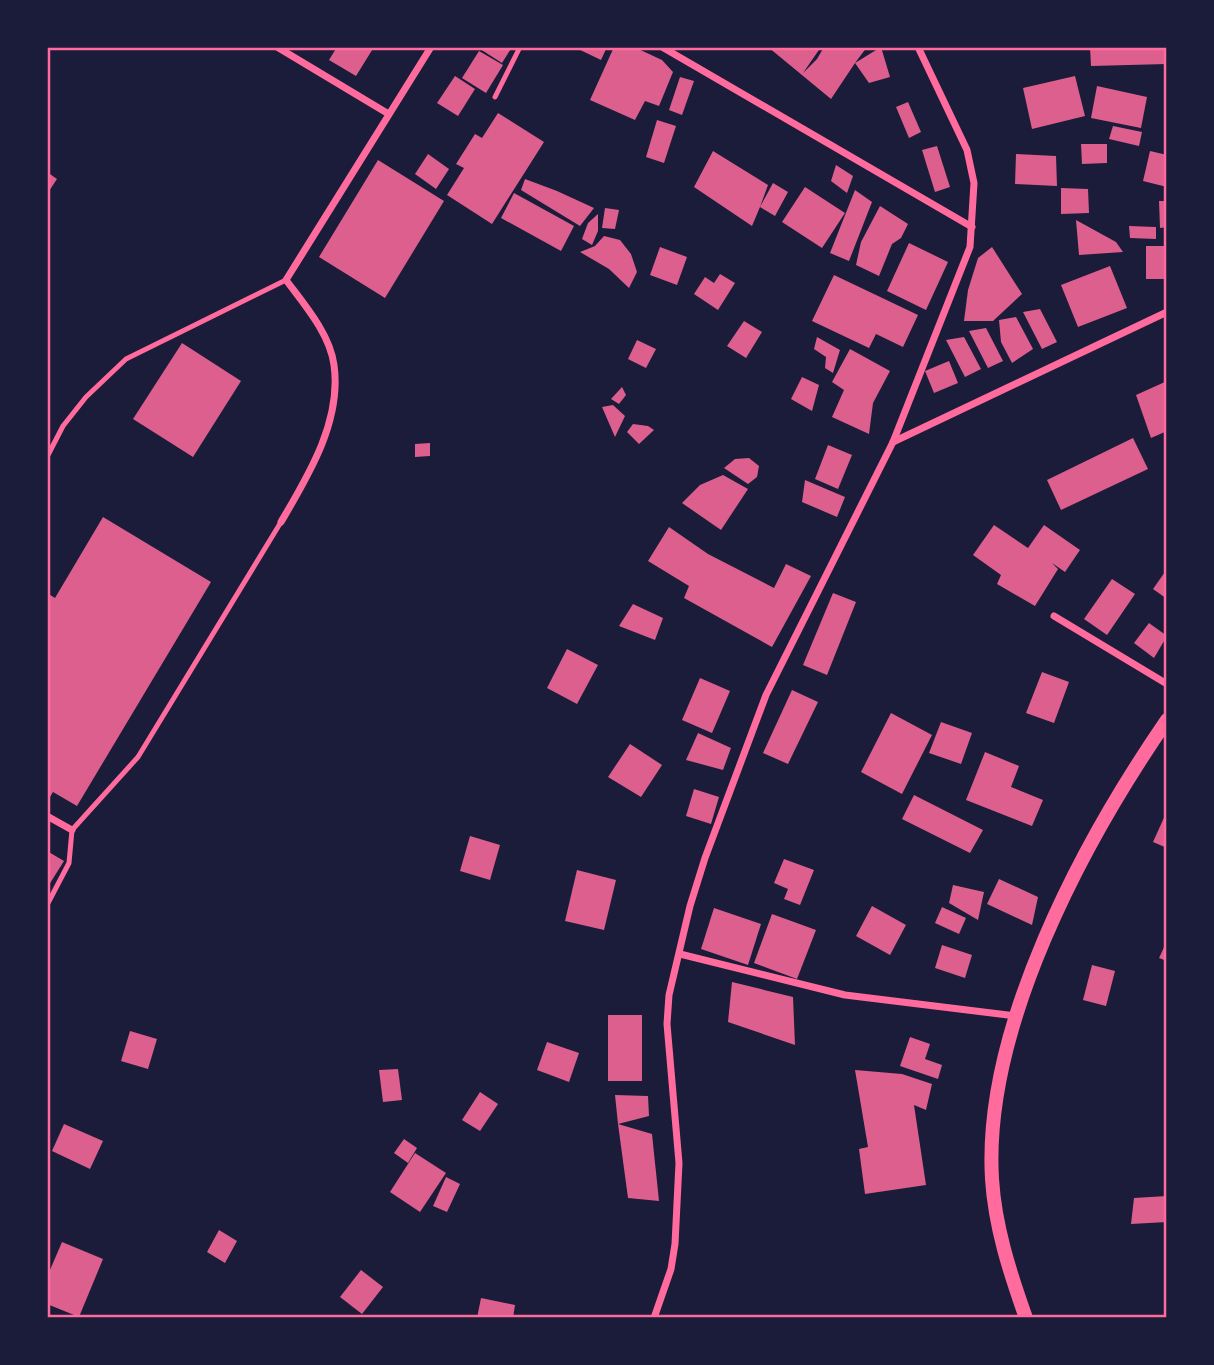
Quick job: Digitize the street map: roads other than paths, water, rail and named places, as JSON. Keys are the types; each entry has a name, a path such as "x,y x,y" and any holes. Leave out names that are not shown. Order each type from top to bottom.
{"main road":[{"path":"1026,1318 996,1221 992,1138 998,1090 1017,1016 1042,946 1080,866 1131,773 1167,720"}],"street":[{"path":"277,47 387,113"},
{"path":"281,522 312,468 332,409 334,363 317,322 286,280 387,113 431,47"},
{"path":"662,47 972,227"},
{"path":"654,1318 671,1269 676,1244 678,1163 667,1024 669,995 705,858 766,695 893,442 970,247 974,183 967,150 918,47"},
{"path":"893,442 1167,312"},
{"path":"1054,616 1167,684"},
{"path":"47,816 72,830"},
{"path":"680,954 845,995 1017,1016"}],"lane":[{"path":"495,97 520,47"},
{"path":"47,457 63,426 86,397 126,359 286,280"},
{"path":"47,905 69,863 72,830 138,757 281,522"}]}
